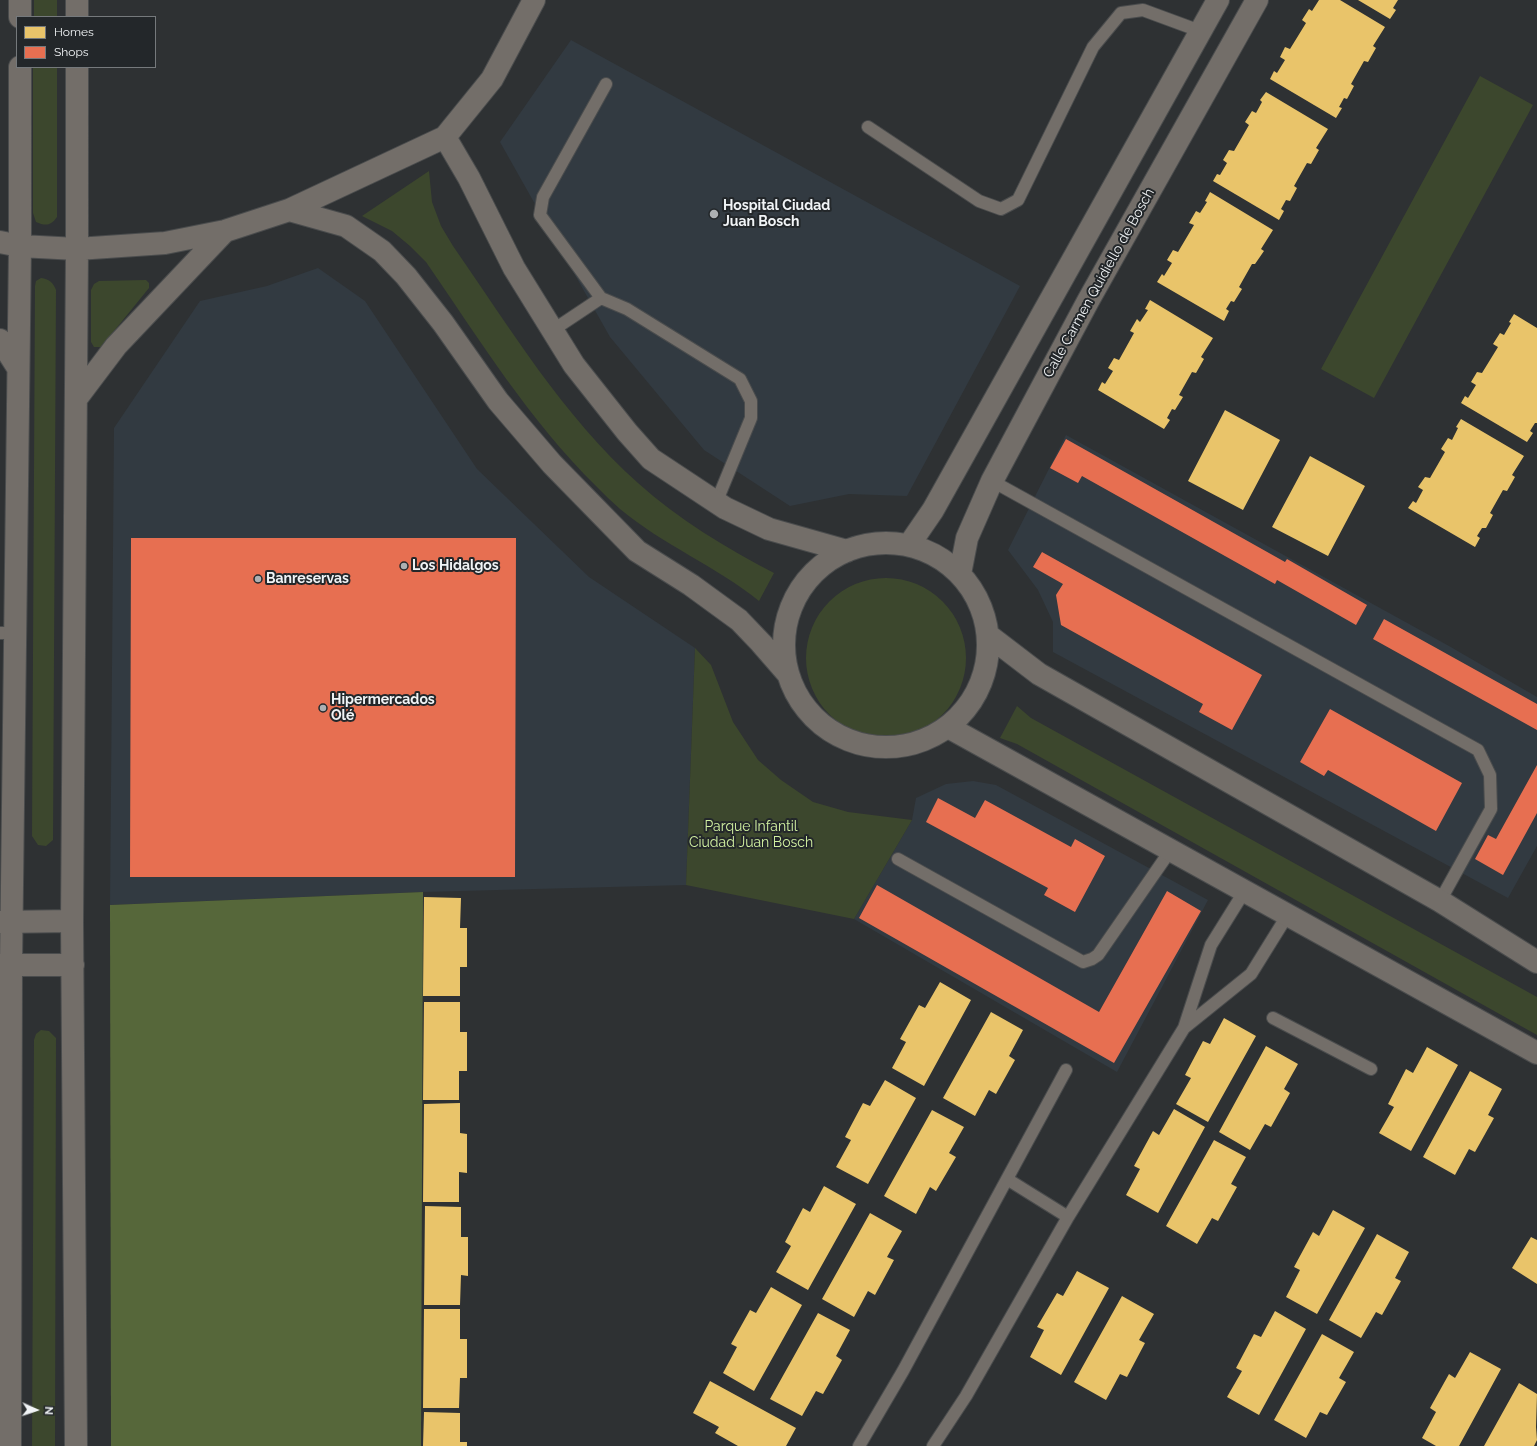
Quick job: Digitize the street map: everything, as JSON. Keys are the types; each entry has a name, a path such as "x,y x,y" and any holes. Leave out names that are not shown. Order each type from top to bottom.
{"street":[{"path":"20,0 20,16"},
{"path":"77,0 77,16"},
{"path":"10,244 77,249 165,242 225,232 289,210 445,137 492,79 534,0"},
{"path":"909,545 934,510 1218,0"},
{"name":"Calle Carmen Quidiello de Bosch","path":"960,574 967,538 992,481 1088,301 1257,0"},
{"path":"10,1446 5,965 7,633 18,368 10,244 20,68"},
{"path":"76,1446 72,922 77,68"},
{"path":"445,137 469,178 514,268 574,365 627,432 651,459 716,503 769,529 847,551"},
{"path":"289,210 346,226 382,252 406,276 443,323 498,400 552,464 637,551 691,585 739,620 788,674 805,710 836,735 873,748 913,745 948,727 972,702 986,670 988,635 983,613 974,592 960,574 937,556 909,545 888,542 867,544 847,551 816,570 794,601 784,637 788,674"},
{"path":"76,399 116,346 225,232"},
{"path":"0,340 18,368"},
{"path":"988,635 1039,674 1440,901 1537,962"},
{"path":"948,727 1537,1053"},
{"path":"6,922 72,922"},
{"path":"5,965 73,965"}],"lane":[{"path":"868,126 979,201 1001,209 1018,200 1093,47 1121,13 1143,10 1200,31"},
{"path":"606,84 543,197 540,215 601,298 627,309 740,380 751,401 751,418 716,503"},
{"path":"553,330 601,298"},
{"path":"992,481 1478,750 1490,775 1491,809 1440,901"},
{"path":"898,859 1083,962 1098,955 1170,851"},
{"path":"933,1446 966,1396 1068,1217 1184,1028 1211,945 1244,892"},
{"path":"1184,1028 1250,974 1287,916"},
{"path":"1273,1018 1371,1069"},
{"path":"859,1446 903,1371 1066,1070"},
{"path":"1007,1179 1068,1217"}],"shaded area":[{"name":"Hospital Ciudad Juan Bosch","path":"571,40 1020,286 907,496 849,494 790,506 704,450 610,337 500,142"},
{"name":"Hipermercados Olé","path":"318,268 365,301 477,469 589,577 695,648 686,885 423,892 110,905 114,428 200,301 267,286"},
{"path":"1066,435 1449,646 1537,697 1537,846 1508,898 1053,652 1053,622 1038,590 1008,550"},
{"path":"973,781 996,785 1208,900 1117,1072 854,919 912,820 916,798 946,784"}],"green space":[{"path":"34,0 57,0 57,16 34,16"},
{"path":"33,68 57,68 57,217 50,224 42,224 36,222 33,213"},
{"path":"1480,76 1533,105 1374,398 1321,369"},
{"path":"429,171 432,202 441,226 453,246 517,339 562,400 585,429 611,457 653,496 669,509 703,532 774,573 759,601 725,577 654,534 620,509 608,498 572,461 527,406 485,349 426,262 392,231 362,216"},
{"path":"41,278 50,281 56,290 53,840 46,846 38,845 32,836 35,286 36,281"},
{"path":"146,280 149,283 149,288 101,347 94,347 91,342 91,290 94,284 99,281"},
{"path":"894,578 909,581 924,587 943,601 953,613 960,627 965,642 965,674 960,689 953,703 943,715 931,725 909,735 894,738 878,738 863,735 841,725 829,715 819,703 807,674 806,650 809,635 819,613 829,601 841,591 870,579"},
{"name":"Parque Infantil Ciudad Juan Bosch","path":"695,648 711,665 733,722 758,760 781,780 813,802 848,812 912,820 854,919 686,885"},
{"path":"1017,706 1031,718 1537,997 1537,1035 1017,744 1000,738"},
{"path":"423,892 421,1446 111,1446 110,905"},
{"path":"41,1030 49,1031 56,1038 55,1446 32,1446 34,1040 36,1034"}],"building: Homes":[{"path":"1319,0 1340,0 1385,27 1373,46 1376,48 1368,62 1364,61 1351,84 1354,86 1347,99 1344,98 1339,107 1342,108 1336,118 1270,79 1274,71 1277,73 1285,60 1280,57 1285,47 1290,49 1306,23 1302,20 1309,9 1312,11"},
{"path":"1358,0 1398,0 1393,8 1396,10 1390,19"},
{"path":"1266,92 1328,129 1316,148 1319,150 1311,164 1307,163 1294,186 1297,188 1290,201 1286,200 1281,209 1284,211 1279,220 1213,181 1217,174 1220,175 1227,163 1223,160 1229,150 1234,151 1249,125 1245,122 1252,111 1256,113 1262,102 1260,100"},
{"path":"1210,192 1273,230 1261,249 1264,251 1255,264 1252,264 1239,287 1242,289 1234,302 1231,301 1226,309 1229,311 1224,321 1157,282 1162,274 1164,276 1172,263 1167,260 1173,250 1178,252 1194,225 1189,223 1196,211 1200,213 1207,202 1205,201"},
{"path":"1150,300 1213,338 1201,357 1204,359 1196,373 1192,372 1179,395 1183,397 1175,410 1172,409 1167,418 1170,420 1164,429 1098,390 1102,382 1105,384 1113,371 1108,368 1114,358 1119,360 1134,333 1130,331 1137,319 1140,322 1148,310 1145,309"},
{"path":"1514,314 1537,328 1537,423 1535,423 1530,431 1533,433 1527,442 1461,403 1465,396 1468,398 1476,385 1471,382 1477,372 1482,373 1498,347 1493,344 1500,333 1504,335"},
{"path":"1225,410 1280,440 1243,510 1188,481"},
{"path":"1461,419 1524,456 1512,475 1515,477 1507,491 1503,490 1490,513 1493,515 1486,528 1482,528 1477,536 1480,538 1475,547 1408,508 1413,501 1416,503 1423,490 1418,487 1425,477 1430,478 1445,452 1441,449 1448,438 1452,440 1458,428 1456,427"},
{"path":"1310,456 1365,486 1328,556 1272,527"},
{"path":"424,897 461,898 460,928 467,928 467,967 460,967 460,996 423,996"},
{"path":"940,982 971,1000 924,1086 892,1068 906,1042 900,1039 919,1005 925,1008"},
{"path":"424,1002 460,1002 460,1032 467,1032 467,1071 459,1071 459,1100 423,1100"},
{"path":"991,1012 1023,1030 1009,1056 1015,1060 996,1094 989,1090 975,1116 943,1098"},
{"path":"1224,1018 1256,1036 1208,1122 1176,1104 1191,1078 1185,1075 1203,1041 1210,1044"},
{"path":"1266,1046 1298,1064 1284,1089 1290,1093 1271,1127 1265,1124 1250,1150 1219,1132"},
{"path":"1427,1047 1458,1065 1411,1151 1379,1133 1394,1107 1388,1104 1406,1069 1413,1073"},
{"path":"1470,1071 1502,1089 1488,1115 1494,1118 1475,1152 1469,1149 1455,1175 1423,1157"},
{"path":"885,1080 916,1098 868,1184 836,1167 851,1140 845,1137 863,1103 870,1106"},
{"path":"460,1103 460,1133 467,1134 467,1173 459,1172 459,1202 423,1202 424,1104"},
{"path":"1174,1109 1205,1127 1158,1213 1126,1195 1140,1169 1134,1166 1153,1131 1159,1135"},
{"path":"932,1110 964,1127 949,1153 956,1157 936,1191 930,1187 916,1214 884,1196"},
{"path":"1214,1140 1246,1157 1231,1184 1237,1187 1218,1221 1212,1218 1197,1244 1166,1226"},
{"path":"824,1186 856,1204 808,1290 776,1272 791,1246 785,1242 803,1208 810,1212"},
{"path":"425,1206 461,1207 461,1237 468,1237 468,1276 461,1275 460,1305 424,1305"},
{"path":"1333,1210 1365,1228 1317,1314 1286,1297 1300,1270 1294,1267 1313,1232 1319,1236"},
{"path":"870,1213 902,1231 887,1257 894,1260 875,1295 868,1291 854,1317 822,1299"},
{"path":"1377,1234 1409,1252 1395,1278 1401,1281 1382,1315 1376,1312 1361,1338 1329,1320"},
{"path":"1531,1237 1537,1240 1537,1284 1512,1268"},
{"path":"1077,1271 1109,1288 1061,1375 1030,1357 1044,1330 1037,1327 1057,1293 1063,1296"},
{"path":"771,1287 802,1305 754,1391 723,1373 737,1347 731,1344 750,1310 756,1313"},
{"path":"1122,1296 1154,1314 1139,1340 1145,1343 1127,1377 1120,1374 1106,1400 1074,1382"},
{"path":"424,1309 460,1309 460,1339 467,1339 467,1378 460,1378 459,1408 423,1408"},
{"path":"1275,1311 1306,1329 1259,1415 1227,1397 1242,1371 1236,1368 1254,1334 1261,1337"},
{"path":"818,1313 850,1330 836,1356 842,1360 823,1394 816,1391 802,1416 770,1399"},
{"path":"1322,1334 1354,1352 1339,1378 1346,1382 1327,1415 1320,1412 1306,1438 1274,1420"},
{"path":"1470,1352 1501,1369 1459,1446 1436,1446 1422,1438 1436,1412 1430,1408 1449,1374 1455,1378"},
{"path":"710,1381 796,1428 786,1446 738,1446 715,1433 719,1427 693,1413"},
{"path":"1519,1383 1537,1394 1537,1440 1534,1446 1484,1446"},
{"path":"424,1412 460,1413 460,1442 467,1442 467,1446 423,1446"}],"building: Shops":[{"path":"1066,439 1285,562 1287,559 1367,605 1356,625 1277,580 1275,584 1082,476 1078,483 1050,468"},
{"name":"Hipermercados Olé","path":"131,538 516,538 515,877 130,877"},
{"path":"1042,552 1262,675 1232,730 1199,712 1203,704 1061,625 1056,595 1063,584 1033,567"},
{"path":"1384,619 1537,704 1537,730 1373,639"},
{"path":"1330,709 1462,783 1436,831 1328,770 1324,776 1300,762"},
{"path":"1537,765 1537,813 1503,875 1475,859 1488,835 1496,839"},
{"path":"938,798 975,818 985,800 1071,847 1075,839 1105,856 1075,912 1044,895 1048,888 926,822"},
{"path":"877,885 1099,1012 1167,891 1201,911 1114,1063 859,918"}],"place":[{"name":"Hospital Ciudad Juan Bosch","path":"714,214"},
{"name":"Los Hidalgos","path":"404,566"},
{"name":"Banreservas","path":"258,579"},
{"name":"Hipermercados Olé","path":"323,708"}]}
